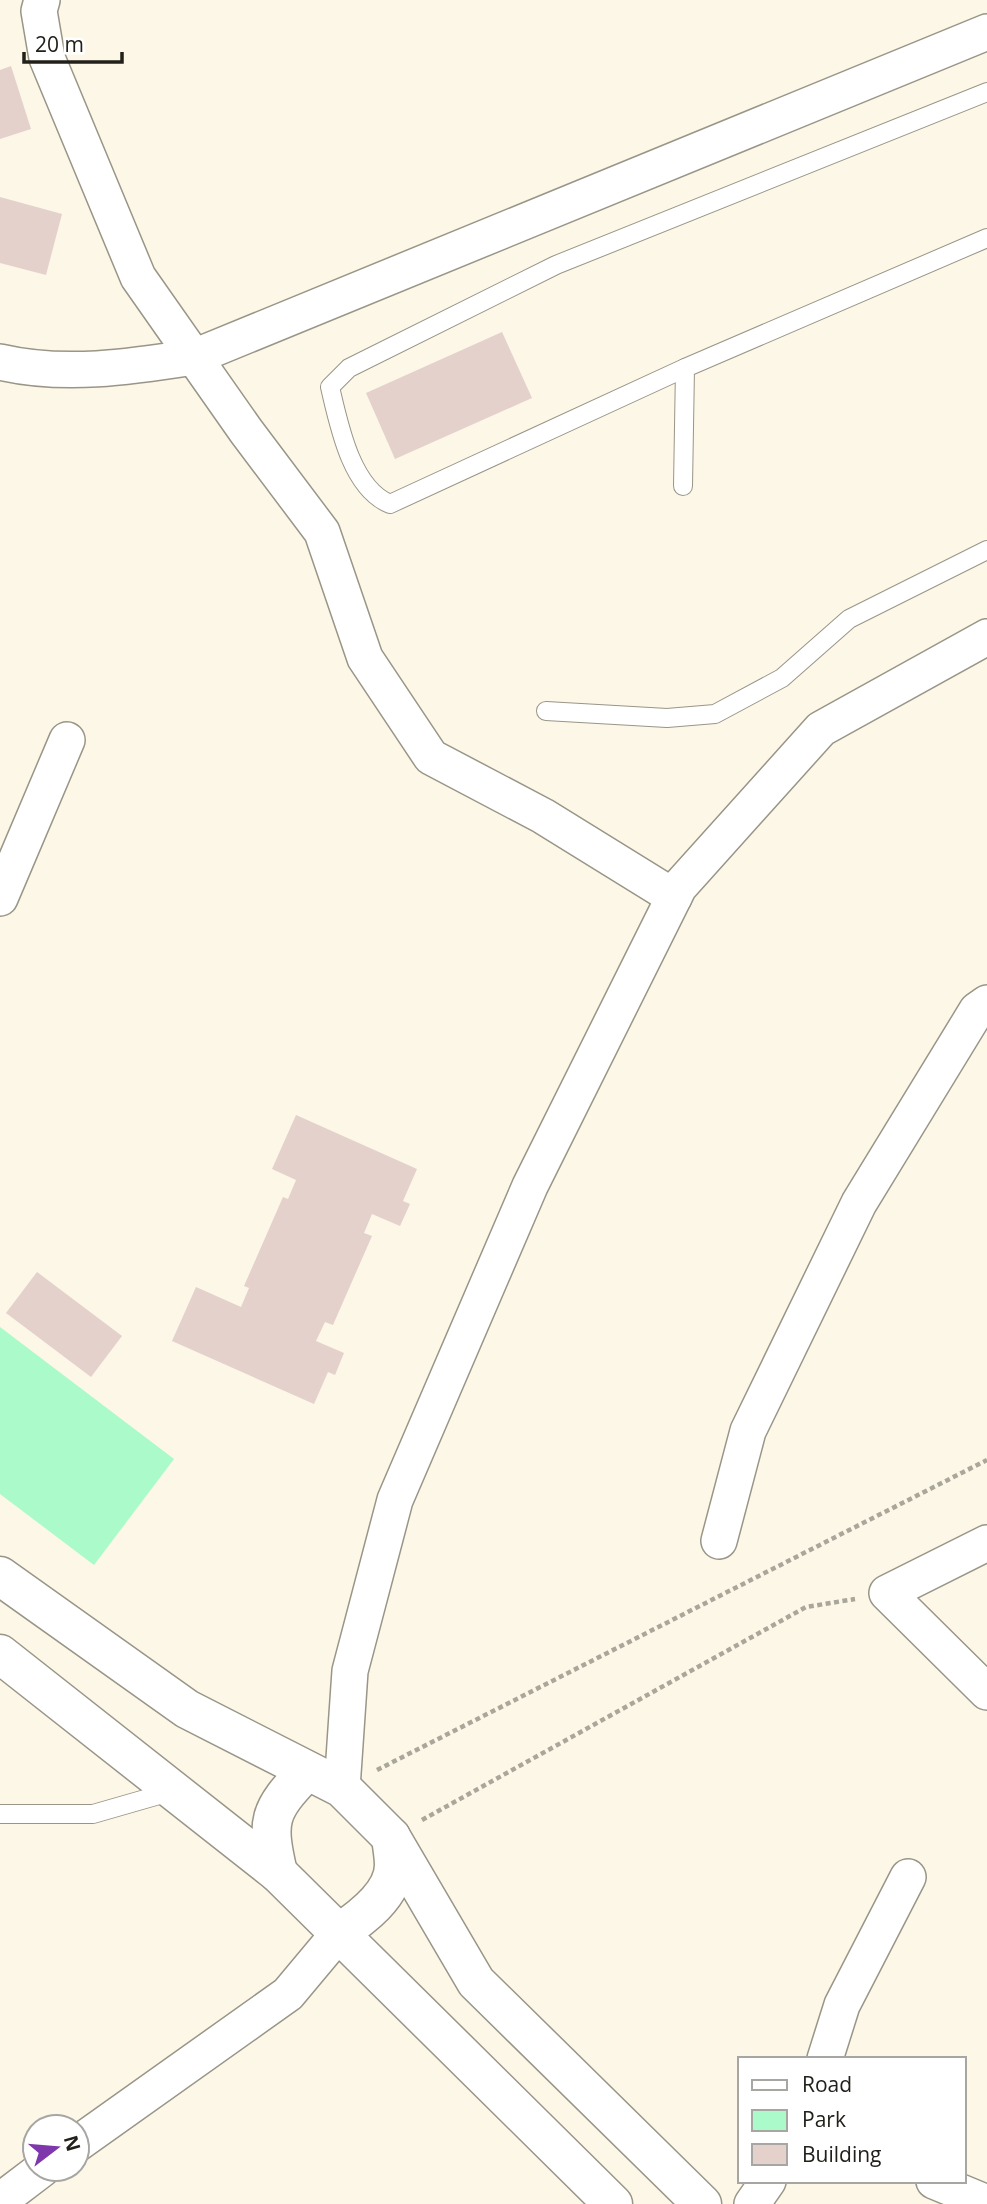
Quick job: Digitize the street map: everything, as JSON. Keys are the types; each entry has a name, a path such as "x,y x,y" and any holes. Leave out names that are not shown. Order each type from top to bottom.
{"street":[{"path":"42,0 39,11 47,58 138,277 322,532 365,659 431,757 543,816 674,897"},
{"path":"0,362 31,369 126,368 194,357 987,32"},
{"path":"342,1788 350,1671 395,1500 530,1186 679,887 821,729 987,637"},
{"path":"0,898 67,740"},
{"path":"719,1541 748,1431 859,1203 977,1010 987,1003"},
{"path":"987,1543 887,1593 987,1692"},
{"path":"0,1576 187,1709 342,1788 390,1837 477,1982 702,2204"},
{"path":"0,1654 278,1873 613,2204"},
{"path":"278,1873 270,1834 278,1800 306,1772"},
{"path":"91,2134 288,1994 339,1933 366,1914 385,1889 394,1868 390,1837"},
{"path":"826,2057 842,2006 908,1877"},
{"path":"13,2198 28,2183"},
{"path":"752,2204 767,2183"},
{"path":"939,2183 987,2203"}],"lane":[{"path":"987,92 556,265 349,368 330,387 340,427 358,471 375,498 390,504 685,368 987,239"},
{"path":"683,486 685,368"},
{"path":"546,712 667,718 716,714 782,678 849,619 987,550"},
{"path":"0,1814 93,1814 173,1791"}],"path":[{"path":"342,1788 987,1460"},
{"path":"390,1837 806,1607 887,1593"}],"green space":[{"path":"0,1327 174,1459 94,1565 0,1494"}],"building":[{"path":"11,66 31,129 0,139 0,70"},
{"path":"0,197 62,214 46,275 0,263"},
{"path":"502,332 532,398 395,459 366,393"},
{"path":"296,1115 417,1169 403,1201 410,1204 400,1226 372,1214 364,1233 372,1236 333,1325 325,1322 316,1341 344,1353 335,1375 328,1372 314,1404 172,1341 196,1287 241,1307 249,1288 244,1286 283,1197 288,1199 296,1180 272,1169"},
{"path":"37,1272 122,1336 91,1377 6,1313"}]}
